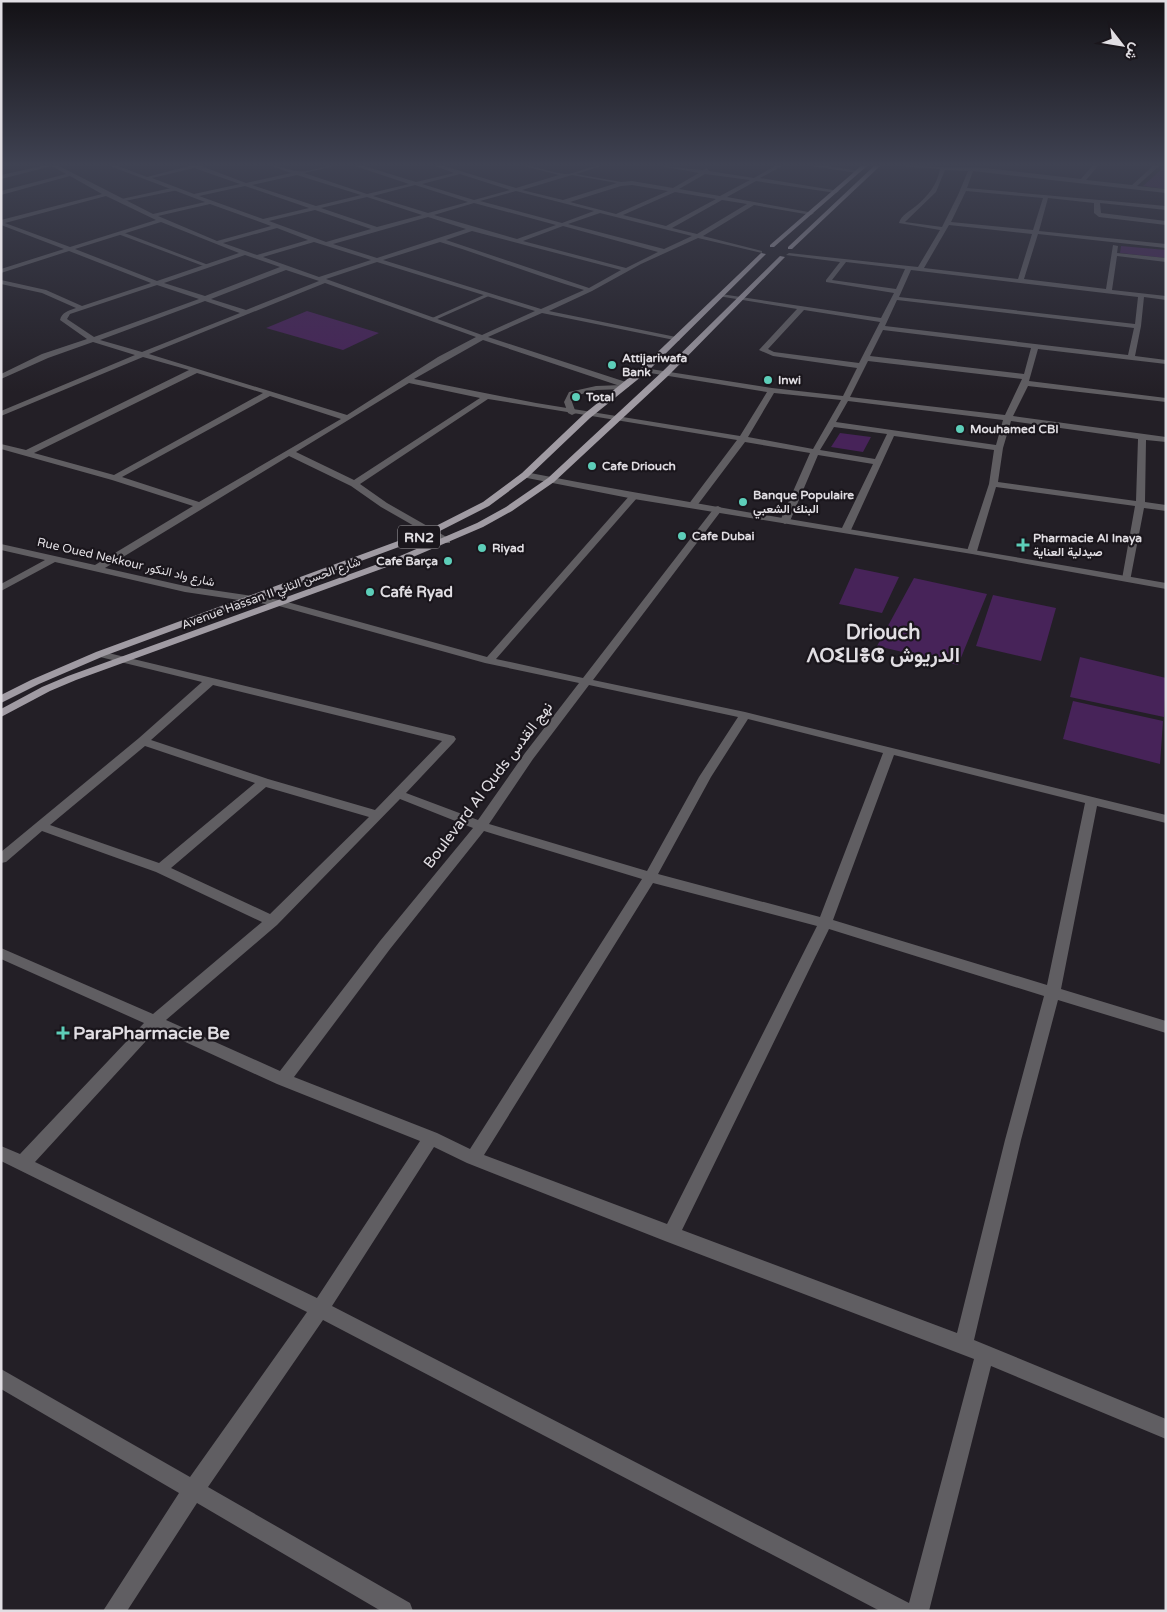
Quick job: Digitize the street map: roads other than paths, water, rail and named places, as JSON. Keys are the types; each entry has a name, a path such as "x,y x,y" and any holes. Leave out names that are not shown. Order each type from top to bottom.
{"main road":[{"path":"762,251 778,241"},
{"name":"Avenue Hassan II شارع الحسن الثاني","path":"1,714 46,689 119,660 280,604 446,541 509,509 551,480 666,373 800,241"},
{"path":"772,246 788,253"},
{"name":"Avenue Hassan II شارع الحسن الثاني","path":"1,700 35,682 100,654 431,532 486,504 525,475 587,416 644,370 721,296 762,251"},
{"path":"762,251 788,253"}],"street":[{"path":"48,241 158,283 245,312"},
{"path":"1,271 93,241"},
{"path":"142,241 208,266"},
{"path":"213,241 624,386"},
{"path":"217,243 223,241"},
{"path":"257,257 310,241"},
{"path":"318,241 541,311 676,339"},
{"path":"326,244 335,241"},
{"path":"1,414 322,280 437,241"},
{"path":"445,241 590,290"},
{"path":"518,241 627,270"},
{"path":"624,241 663,251"},
{"path":"96,569 200,504 348,418 441,359 482,337 590,290 683,241"},
{"path":"722,241 762,251"},
{"path":"920,269 937,241"},
{"path":"1021,280 1032,241"},
{"path":"1109,291 1116,241"},
{"path":"1120,241 1165,244"},
{"path":"245,253 68,313 64,316 63,320 93,340 348,418"},
{"path":"788,253 1166,298"},
{"path":"1114,254 1166,260"},
{"path":"845,260 828,280 896,294 1138,326"},
{"path":"2,375 45,356 93,340 287,267"},
{"path":"785,521 814,452 846,398 909,268"},
{"path":"1,282 44,291 83,309"},
{"path":"433,319 488,295"},
{"path":"1131,358 1138,326 1141,295"},
{"path":"721,296 803,308 881,324 1166,362"},
{"path":"803,308 763,350 772,354 861,366"},
{"path":"972,551 993,484 998,448 1008,418 1026,380 1035,346"},
{"path":"864,358 1166,400"},
{"path":"27,453 196,370"},
{"path":"644,370 772,390 1008,418 1166,440"},
{"path":"408,380 485,398 587,416 665,426 879,462"},
{"path":"572,413 568,402 572,394 596,388 624,386"},
{"path":"693,505 742,440 772,390"},
{"path":"115,478 268,393"},
{"path":"354,484 485,398"},
{"path":"831,424 998,448"},
{"path":"846,530 891,434"},
{"path":"1127,579 1140,504 1142,436"},
{"path":"1,446 200,504"},
{"path":"288,452 354,484 384,505 446,541"},
{"path":"525,475 634,496 972,551 1166,586"},
{"path":"993,484 1166,508"},
{"path":"489,661 634,496"},
{"name":"Boulevard Al Quds نهج القدس","path":"283,1079 385,945 481,826 529,756 718,509"},
{"name":"Rue Oued Nekkour شارع واد النکور","path":"1,547 55,558 185,590 280,604 489,661 745,715 1166,819"},
{"path":"1,588 55,558"},
{"path":"22,1164 155,1021 272,921 378,815 450,739 100,654"},
{"path":"1,859 209,682"},
{"path":"474,1158 650,876 705,776 745,715"},
{"path":"143,740 264,782 378,815"},
{"path":"671,1234 826,923 889,752"},
{"path":"161,869 264,782"},
{"path":"398,794 481,826 650,876 826,923 1166,1027"},
{"path":"964,1345 1013,1140 1053,991 1092,800"},
{"path":"40,826 161,869 272,921"},
{"path":"1,954 283,1079 431,1138 474,1158 964,1345 1166,1429"},
{"path":"114,1611 194,1489 320,1309 431,1138"},
{"path":"1,1153 320,1309 903,1611"},
{"path":"918,1611 985,1354"},
{"path":"1,1378 402,1611"}],"place":[{"name":"Attijariwafa Bank","path":"612,365"},
{"name":"Inwi","path":"768,380"},
{"name":"Total","path":"576,397"},
{"name":"Mouhamed CBI","path":"960,429"},
{"name":"Cafe Driouch","path":"592,466"},
{"name":"Banque Populaire البنك الشعبي","path":"743,502"},
{"name":"Cafe Dubai","path":"682,536"},
{"name":"Pharmacie Al Inaya صيدلية العناية","path":"1023,545"},
{"name":"Riyad","path":"482,548"},
{"name":"Cafe Barça","path":"448,561"},
{"name":"Café Ryad","path":"370,592"},
{"name":"ParaPharmacie Be","path":"63,1033"}],"district":[{"name":"Driouch ⴷⵔⵉⵡⴻⵛ الدريوش","path":"883,644"}]}
